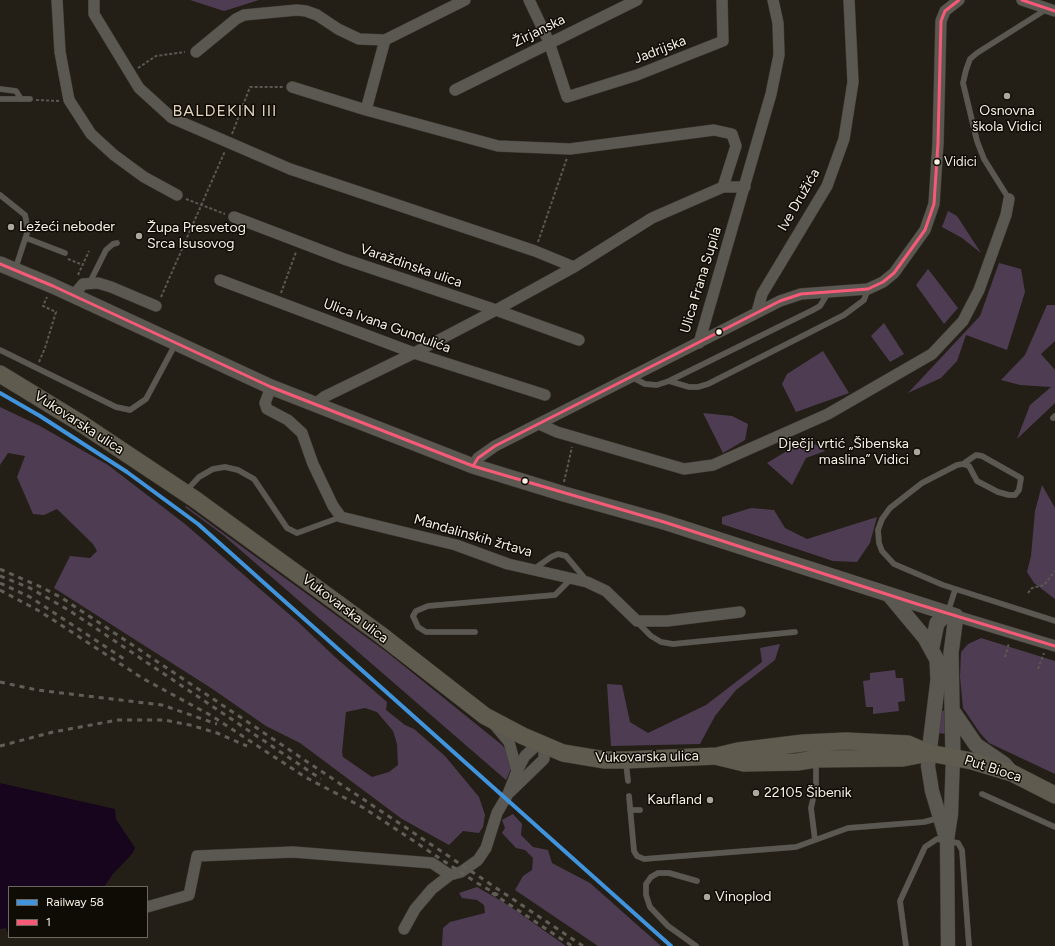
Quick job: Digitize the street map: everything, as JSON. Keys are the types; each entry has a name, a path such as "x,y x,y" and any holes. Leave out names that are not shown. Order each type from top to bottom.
{"main road":[{"path":"0,264 271,387 473,466 564,494 664,522 952,615"},
{"name":"Vukovarska ulica","path":"0,374 75,420 185,493 307,581 485,716 542,744 575,756 605,760 717,756 738,750 770,746 846,741 908,744 929,752"},
{"path":"889,595 913,622 932,647 938,670 929,752"},
{"path":"932,647 937,623 952,615"},
{"path":"952,615 951,709 953,757"},
{"path":"951,709 976,745 1004,764 1012,773"},
{"name":"Vukovarska ulica","path":"717,756 744,763 797,762 816,759 904,758 929,752"},
{"name":"Put Bioca","path":"929,752 1012,773 1055,795"}],"street":[{"path":"57,0 60,52 69,100 91,134 114,156 144,177 177,196"},
{"path":"94,0 94,14 139,88 172,118 290,168 535,251 574,267"},
{"path":"196,52 236,19 244,16 297,10 317,15 338,29 359,39 385,40 465,0"},
{"path":"529,0 549,42"},
{"name":"Žirjanska","path":"455,90 549,42 637,0"},
{"name":"Jadrijska","path":"549,42 567,97 637,75 723,41 722,0"},
{"name":"Ulica Frana Supila","path":"473,466 478,458 495,446 699,343 771,94 779,55 778,23 773,0"},
{"name":"Ive Družića","path":"757,312 762,294 827,186 844,139 853,82 849,0"},
{"path":"699,343 757,312 780,301 801,294 868,289 883,282 903,263 925,230 934,204 938,143 942,21 945,11 959,0"},
{"path":"1022,0 1051,9"},
{"path":"366,110 385,40"},
{"path":"292,87 366,110 498,146 570,149 714,130 732,134 736,146 723,187"},
{"path":"314,405 324,397 414,353 574,267 652,218 723,187 745,187"},
{"path":"539,424 575,438 684,469 713,465 828,414 932,354 963,321 979,290 1006,215 1009,199"},
{"name":"Varaždinska ulica","path":"234,217 299,242 579,340"},
{"name":"Ulica Ivana Gundulića","path":"220,280 414,353 545,395"},
{"path":"73,296 83,284 90,282 111,286 156,306"},
{"path":"271,387 266,403 267,408 288,420 302,433 313,464 333,506 341,517"},
{"name":"Mandalinskih žrtava","path":"341,517 456,545 508,564 573,577 606,591 637,621"},
{"path":"637,621 667,621 740,612"},
{"path":"952,615 1055,646"},
{"path":"485,716 509,742 517,772"},
{"path":"404,929 415,909 432,889 450,875 461,872 478,860 486,848 497,813 508,794 525,756 542,744 544,759 508,794"},
{"path":"929,752 930,779 945,816"},
{"path":"948,946 947,840 945,816 953,757"},
{"path":"148,907 189,895 197,856 293,852 432,863 450,875"}],"lane":[{"path":"1009,199 984,159 977,141 963,83 970,59 977,53 1042,12 1051,9"},
{"path":"0,89 16,91 21,99"},
{"path":"0,99 30,100"},
{"path":"0,195 25,215 28,230 15,270"},
{"path":"26,238 65,253"},
{"path":"90,282 106,250 113,244 117,243"},
{"path":"669,381 689,387 698,387 708,384 844,315 864,300 868,289"},
{"path":"632,377 646,384 657,385 669,381 813,310 820,306 828,293"},
{"path":"0,350 116,407 130,410 146,399 176,343"},
{"path":"963,464 969,466 977,481 987,488 1009,495 1015,495 1019,490 1021,478 982,456 976,455 963,464 957,465 943,472 906,495 890,508 882,519 878,530 879,543 882,551 894,564 955,590 1055,621"},
{"path":"185,493 199,477 213,469 225,467 238,470 254,479 287,528 297,533 341,517"},
{"path":"533,569 551,556 558,554 566,556 587,582"},
{"path":"475,632 426,632 418,627 413,616 416,611 428,606 555,595 573,577"},
{"path":"952,615 955,590"},
{"path":"637,621 650,636 661,642 673,644 794,632"},
{"path":"815,840 811,808 816,786 816,759"},
{"path":"625,760 628,781"},
{"path":"982,794 1055,827"},
{"path":"629,796 634,851 637,856 644,859 796,846 848,828 924,822 945,816"},
{"path":"630,810 640,810"},
{"path":"906,946 900,901 925,847 937,839 958,843 962,850 969,946"},
{"path":"696,946 668,926 650,907 646,895 646,884 651,877 658,873 669,872 697,881"}],"path":[{"path":"130,73 156,56 196,52"},
{"path":"156,306 203,206 250,87 292,87"},
{"path":"30,100 63,101"},
{"path":"535,251 570,149"},
{"path":"177,196 234,217"},
{"path":"278,302 299,242"},
{"path":"76,280 89,251"},
{"path":"65,253 67,259 82,265"},
{"path":"36,368 46,348 56,312 43,306 50,293"},
{"path":"564,483 575,438"},
{"path":"1028,593 1032,588 1044,585 1055,571"},
{"path":"1005,657 1009,643"},
{"path":"1038,669 1044,652"}],"shaded area":[{"path":"190,0 259,0 224,11"},
{"path":"948,211 957,216 981,253 962,238 942,227"},
{"path":"999,263 1021,269 1025,292 1007,350 966,335 957,361 941,378 908,393 980,316"},
{"path":"928,269 958,308 944,324 916,285"},
{"path":"1047,305 1055,305 1055,341 1041,354 1055,370 1055,403 1017,439 1030,405 1051,387 1020,385 1001,380 1025,355"},
{"path":"884,323 904,354 890,362 871,336"},
{"path":"823,351 849,393 796,412 782,384 787,374"},
{"path":"0,407 40,426 108,465 185,524 297,621 335,657 387,702 386,710 405,725 414,729 445,756 479,797 485,815 483,827 479,833 463,831 449,845 402,819 300,743 266,726 211,688 54,588 70,556 90,558 97,551 93,544 57,509 44,515 33,514 17,477 25,456 8,453 0,465","holes":["365,708 377,712 393,731 397,744 398,765 389,772 372,777 343,757 342,752 346,712"]},
{"path":"703,413 732,416 748,424 745,440 723,453"},
{"path":"807,439 825,451 806,458 792,485 767,463"},
{"path":"1042,485 1055,508 1055,599 1034,583 1027,572 1031,556 1035,511"},
{"path":"186,506 388,653 502,745 509,754 512,767 506,780 223,535 185,507"},
{"path":"751,508 774,510 785,528 807,539 877,517 870,543 857,562 833,561 722,524 722,517"},
{"path":"981,638 1055,661 1055,774 989,743 980,733 963,708 960,677 961,652 968,644"},
{"path":"780,644 775,660 736,690 715,716 700,744 611,746 607,684 622,685 630,722 648,733 706,705 762,662 760,648"},
{"path":"895,670 896,678 903,678 905,701 898,702 899,711 873,714 873,707 866,707 863,681 870,680 870,673"},
{"path":"945,710 947,730 945,734 939,733 940,712"},
{"path":"0,783 115,809 116,819 135,848 132,854 113,874 105,886 8,886 8,934 6,928 0,929"},
{"path":"513,814 522,824 521,835 533,847 548,850 552,863 590,883 661,946 598,946 515,890 523,876 532,870 533,858 525,850 516,848 502,833 505,828 502,820"},
{"path":"477,887 508,905 566,946 442,946 443,928 450,922 485,913 484,905 477,900 462,898 459,893"}],"railway":[{"path":"0,569 62,598 583,946"},
{"path":"0,576 30,588 70,611 321,779"},
{"path":"0,583 30,597 124,659"},
{"path":"0,590 41,612 142,678 212,716 305,777 364,808 477,883 498,895"},
{"path":"0,682 37,690 162,705 217,724"},
{"path":"0,746 53,732 118,720 164,720 190,725 217,733 247,746"},
{"path":"492,893 572,946"}],"rail line":[{"name":"58","path":"0,393 40,416 127,472 198,524 671,946"}],"transit line":[{"name":"1","path":"473,466 478,458 495,446 780,301 801,294 868,289 883,282 894,273 925,230 934,204 938,143 941,21 945,11 959,0"},
{"name":"1","path":"1022,0 1055,11"},
{"name":"1","path":"0,264 53,286 271,387 473,466 664,522 917,604 1055,646"}],"place":[{"name":"Osnovna škola Vidici","path":"1007,96"},
{"name":"Vidici","path":"937,162"},
{"name":"Ležeći neboder","path":"11,227"},
{"name":"Župa Presvetog Srca Isusovog","path":"139,236"},
{"name":"Dječji vrtić „Šibenska maslina” Vidici","path":"917,452"},
{"name":"22105 Šibenik","path":"756,793"},
{"name":"Kaufland","path":"710,800"},
{"name":"Vinoplod","path":"707,897"}],"district":[{"name":"BALDEKIN III","path":"225,111"}]}
